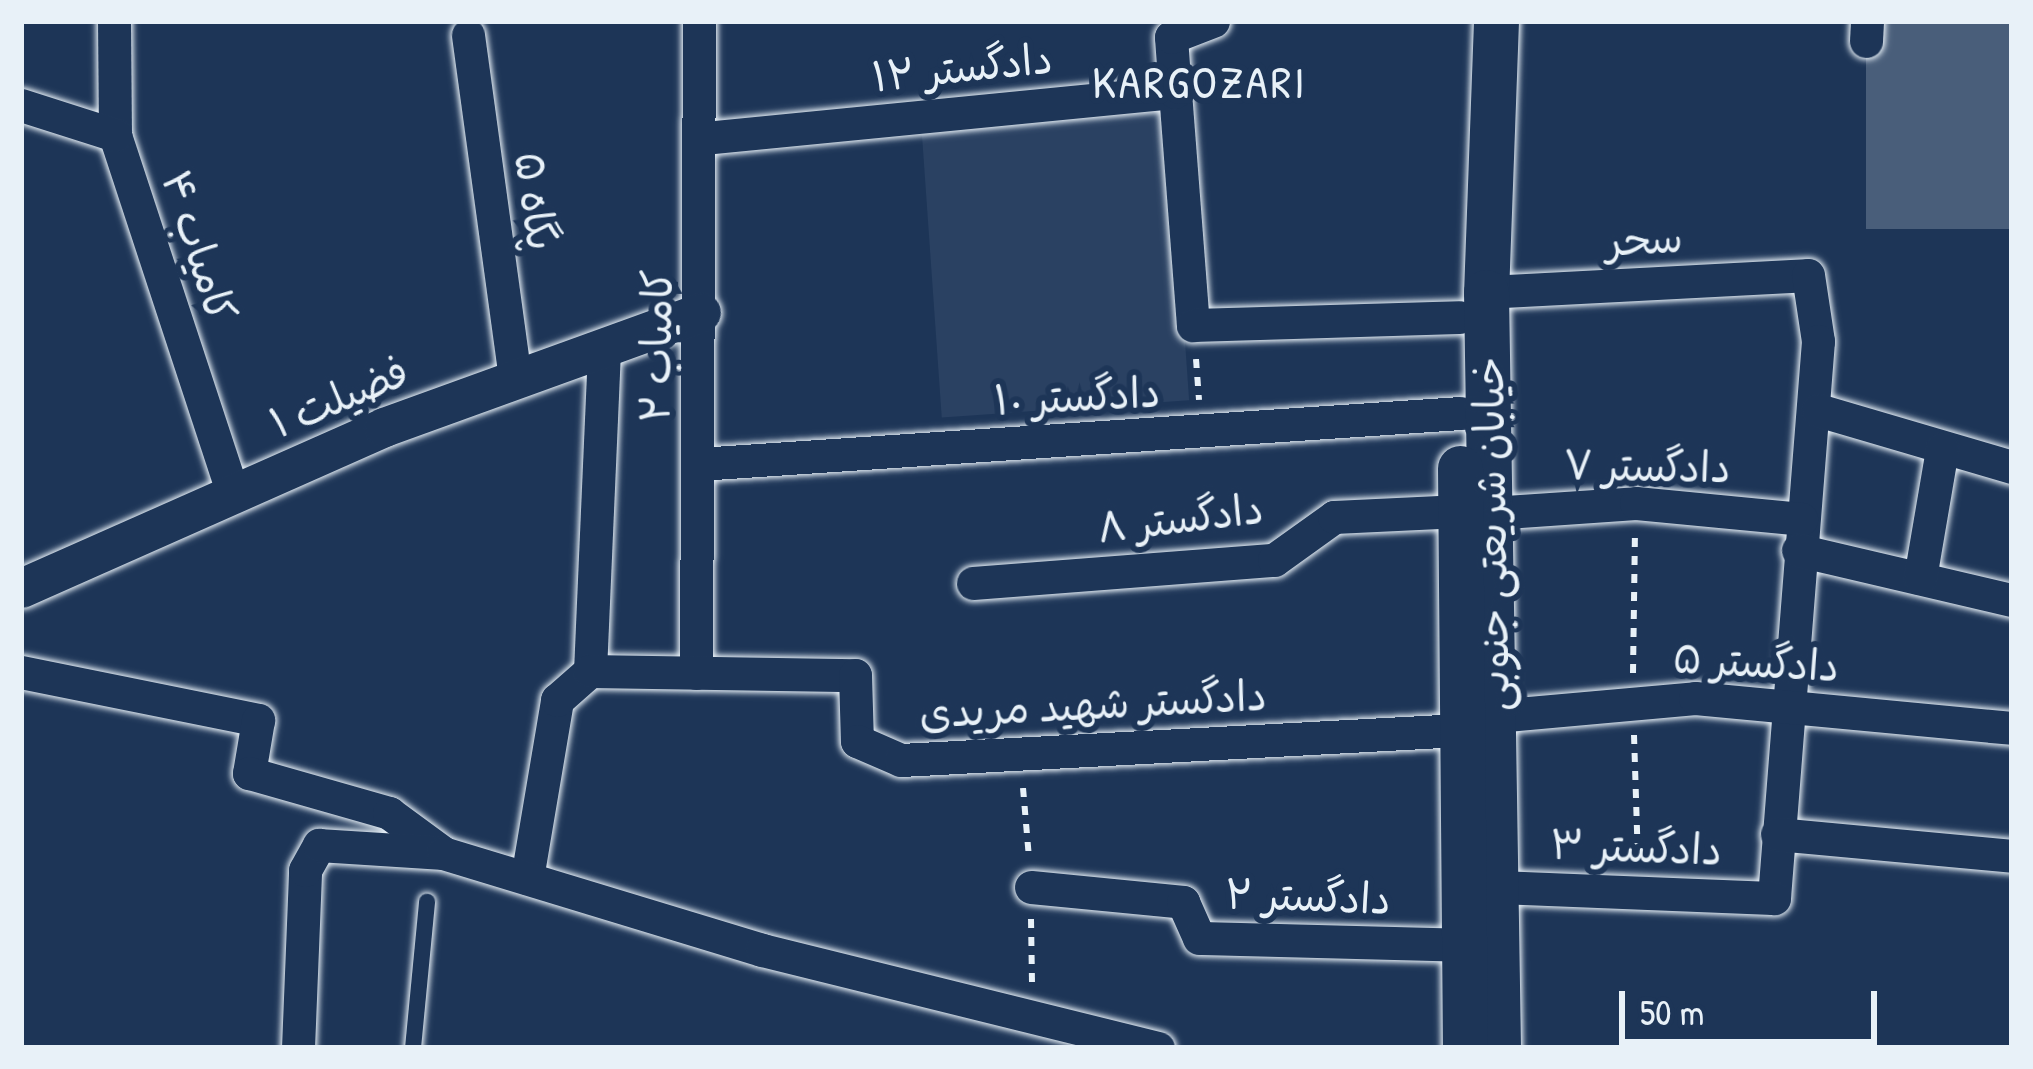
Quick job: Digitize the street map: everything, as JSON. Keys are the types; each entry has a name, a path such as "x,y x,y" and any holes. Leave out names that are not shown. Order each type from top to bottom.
{"main road":[{"name":"خیابان شریعتی جنوبی","path":"1465,1048 1463,945 1478,723 1468,21"},
{"name":"خیابان شریعتی جنوبی","path":"1475,512 1460,413 1496,21"},
{"name":"خیابان شریعتی جنوبی","path":"1478,723 1496,887 1498,1048"}],"street":[{"name":"کامیاب ۴","path":"114,21 116,136 233,494"},
{"name":"کامیاب ۲","path":"696,673 704,138 699,21"},
{"path":"1193,325 1172,37 1213,21"},
{"name":"پگاه ۵","path":"468,35 515,380"},
{"name":"دادگستر ۱۲","path":"704,138 1175,92"},
{"path":"21,105 116,136"},
{"name":"سحر","path":"1193,325 1808,275 1818,410"},
{"name":"فضیلت ۱","path":"21,587 233,494 515,380 701,312"},
{"path":"527,878 557,700 590,671 604,347"},
{"path":"2012,467 1818,410 1783,705 1777,834 2012,856"},
{"name":"دادگستر ۱۰","path":"699,464 1202,434 1460,413"},
{"path":"1920,578 1942,449"},
{"name":"دادگستر ۷","path":"1475,512 1636,503 1800,534 1920,578 2012,600"},
{"name":"دادگستر ۸","path":"974,583 1274,560 1334,517 1475,512"},
{"path":"21,671 258,720 249,773 388,813 443,853"},
{"name":"دادگستر شهید مریدی","path":"590,671 855,675 857,741 901,760 1478,723"},
{"name":"دادگستر ۵","path":"1478,723 1695,698 2011,722"},
{"name":"دادگستر ۳","path":"1496,887 1774,898 1777,834"},
{"path":"298,1048 310,852 443,853 762,950 1158,1048"},
{"name":"دادگستر ۲","path":"1031,887 1184,902 1198,938 1463,945"}],"lane":[{"path":"412,1048 427,902"}],"path":[{"path":"1193,325 1202,434"}],"shaded area":[{"path":"1168,98 1189,400 942,418 921,115"}],"building":[{"path":"1866,21 2012,21 2012,229 1866,229"}],"district":[{"name":"KARGOZARI","path":"1200,82"}]}
